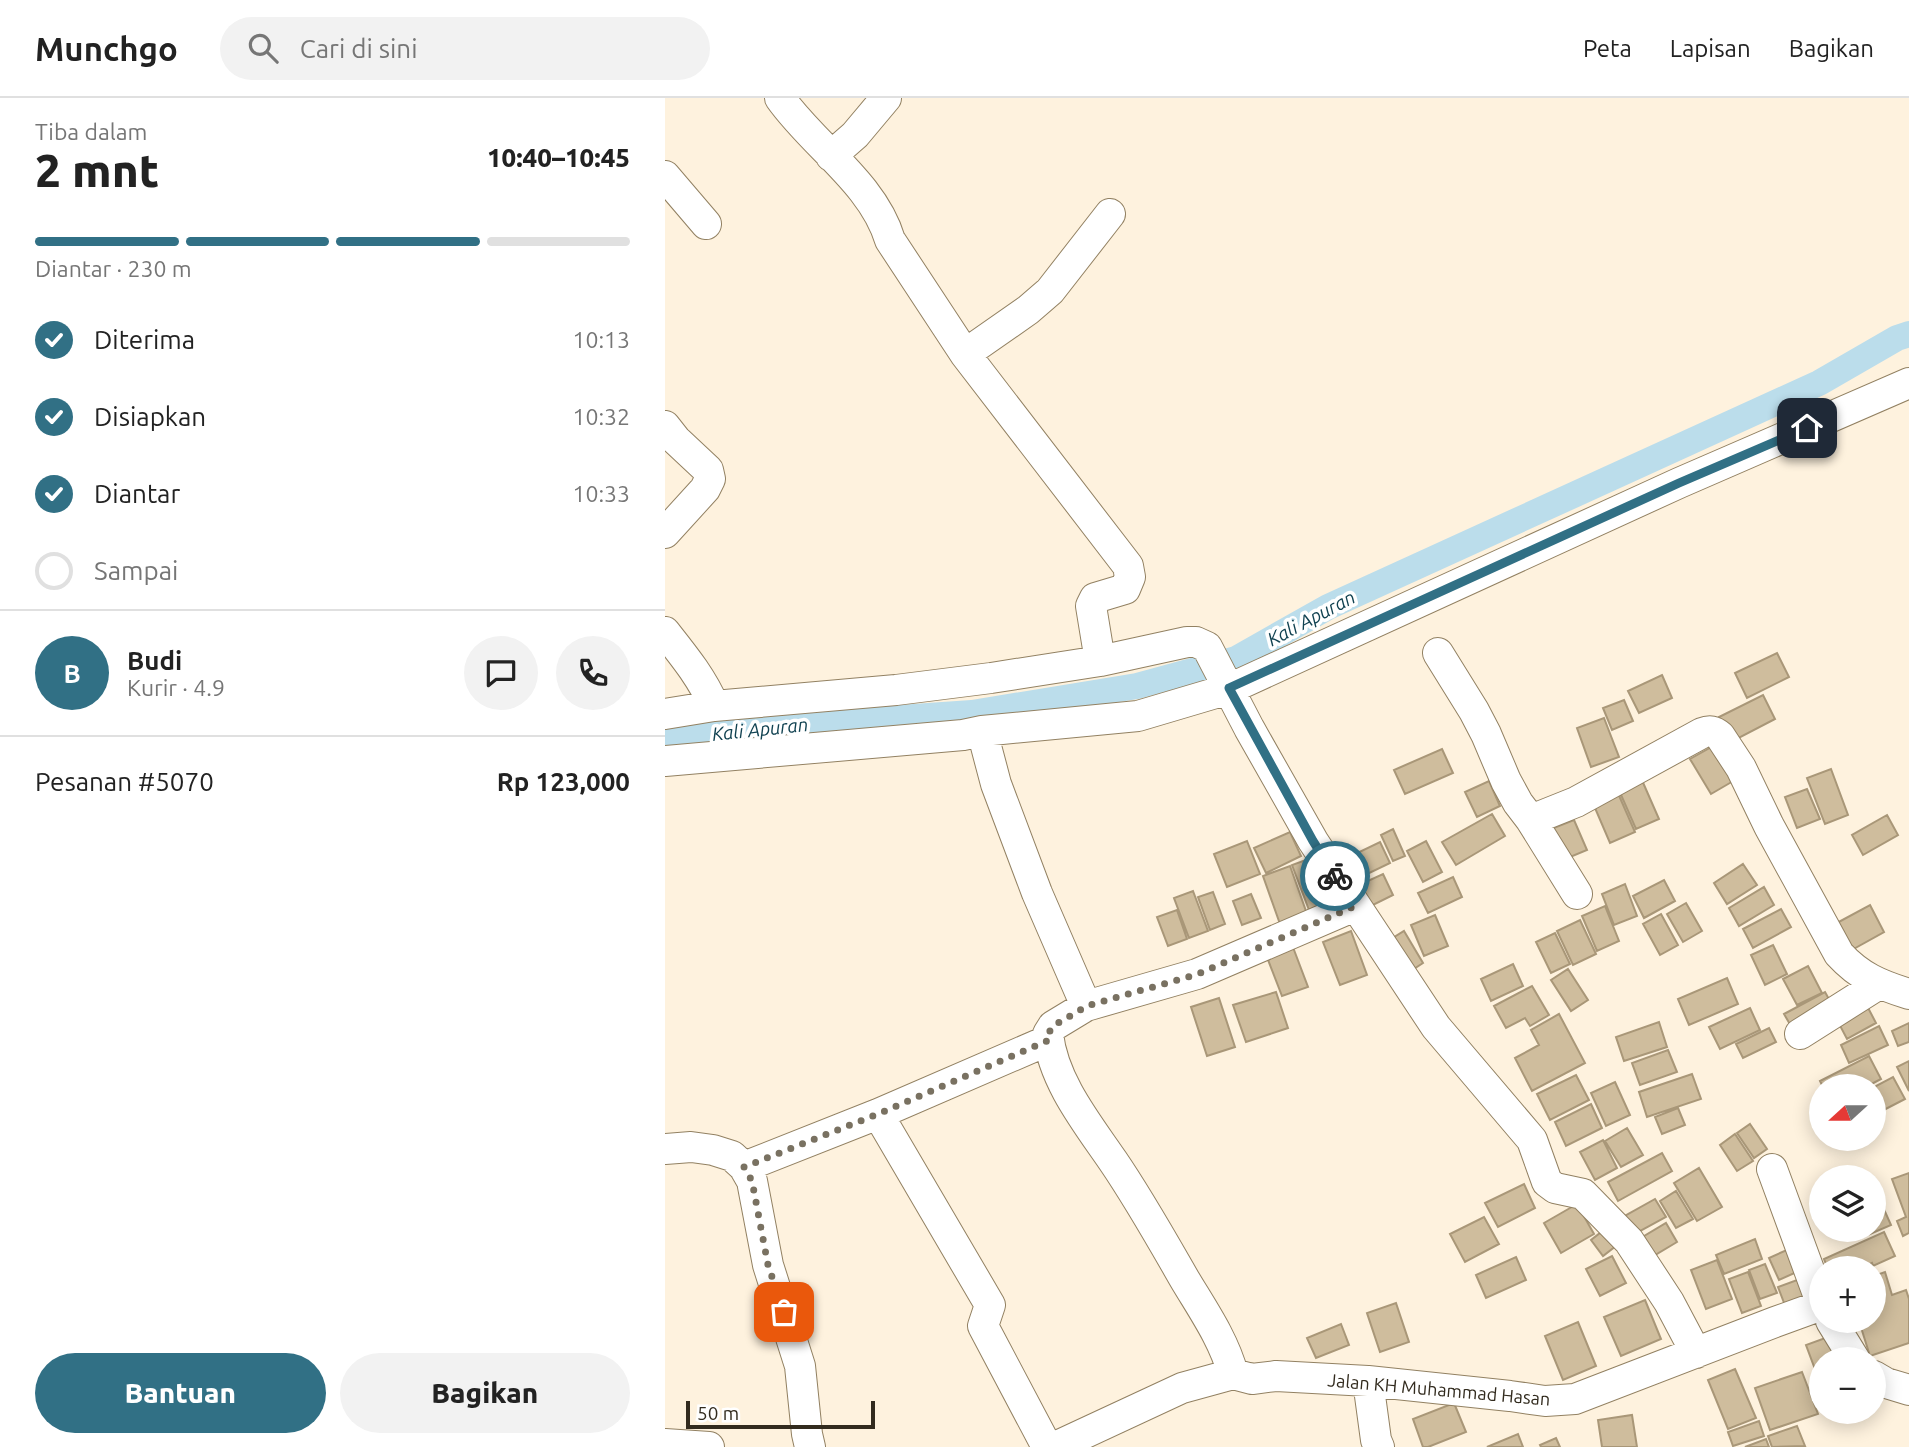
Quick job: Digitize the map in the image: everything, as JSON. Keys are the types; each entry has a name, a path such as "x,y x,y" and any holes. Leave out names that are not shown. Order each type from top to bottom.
{"street":[{"path":"780,98 873,202 890,240 965,354 1128,566 1130,578 1125,589 1095,598 1091,606 1100,661"},
{"path":"831,156 855,135 886,98"},
{"path":"665,176 706,224"},
{"path":"965,354 1028,310 1050,291 1110,214"},
{"path":"665,761 963,735 1138,716 1226,684 1909,383"},
{"path":"665,426 708,470 710,479 705,489 665,533"},
{"path":"665,632 706,687 714,706"},
{"path":"665,714 714,706 896,691 1100,661 1187,642 1196,642 1207,647 1313,841 1436,1027 1532,1140 1547,1182 1555,1188 1583,1194 1629,1241 1669,1302 1696,1353"},
{"path":"1438,653 1474,711 1518,803 1577,894"},
{"path":"982,731 996,784 1037,893 1087,1006"},
{"path":"1531,820 1576,802 1702,733 1716,732 1741,768 1769,826 1839,954 1853,969 1878,984 1909,994"},
{"path":"1233,1374 1221,1342 1122,1174 1065,1086 1048,1034 1053,1026 1087,1006 1198,974 1355,906"},
{"path":"1800,1034 1878,984"},
{"path":"744,1167 878,1114 1049,1040"},
{"path":"878,1114 990,1305 983,1326 1047,1447"},
{"path":"665,1149 691,1147 732,1156 744,1167 752,1181 768,1265 800,1366 810,1447"},
{"path":"1772,1169 1809,1270"},
{"name":"Jalan KH Muhammad Hasan","path":"1055,1447 1182,1388 1233,1374 1252,1379 1276,1376 1368,1381 1545,1401 1574,1399 1809,1310"},
{"path":"1368,1381 1376,1440 1380,1447"},
{"path":"1886,1383 1909,1390"},
{"path":"665,1444 709,1447"}],"building":[{"path":"1777,653 1789,677 1747,698 1735,673"},
{"path":"1662,675 1672,698 1639,713 1628,691"},
{"path":"1763,695 1775,719 1731,742 1719,717"},
{"path":"1624,700 1633,721 1612,730 1603,708"},
{"path":"1604,718 1619,757 1591,767 1577,728"},
{"path":"1715,745 1735,780 1711,794 1690,759"},
{"path":"1442,749 1453,773 1405,794 1394,770"},
{"path":"1831,769 1848,815 1825,824 1807,778"},
{"path":"1641,778 1659,819 1636,829 1618,788"},
{"path":"1489,781 1500,806 1477,817 1465,792"},
{"path":"1807,789 1820,819 1797,828 1785,797"},
{"path":"1617,791 1635,832 1610,843 1592,801"},
{"path":"1492,814 1505,836 1456,865 1442,842"},
{"path":"1887,815 1898,835 1863,855 1852,835"},
{"path":"1574,820 1587,850 1563,860 1551,829"},
{"path":"1393,829 1405,856 1393,861 1381,835"},
{"path":"1290,832 1301,856 1266,873 1254,848"},
{"path":"1247,841 1260,874 1227,887 1214,854"},
{"path":"1426,841 1442,872 1423,882 1407,851"},
{"path":"1380,842 1390,863 1359,878 1349,857"},
{"path":"1314,857 1331,902 1309,910 1292,865"},
{"path":"1743,864 1757,885 1727,904 1714,883"},
{"path":"1290,866 1307,914 1280,924 1263,876"},
{"path":"1383,874 1393,895 1369,907 1359,885"},
{"path":"1453,877 1462,897 1428,913 1418,893"},
{"path":"1664,880 1675,901 1644,918 1633,896"},
{"path":"1625,884 1637,916 1614,925 1602,894"},
{"path":"1764,887 1774,905 1739,926 1729,908"},
{"path":"1193,891 1208,931 1189,938 1174,898"},
{"path":"1213,892 1225,924 1210,930 1198,897"},
{"path":"1251,894 1261,918 1242,925 1233,901"},
{"path":"1686,903 1702,931 1683,942 1667,914"},
{"path":"1870,905 1884,932 1850,951 1835,924"},
{"path":"1605,906 1619,941 1597,951 1582,916"},
{"path":"1781,909 1791,927 1753,948 1743,929"},
{"path":"1177,910 1187,939 1168,946 1157,917"},
{"path":"1661,914 1678,945 1660,955 1643,924"},
{"path":"1435,915 1448,946 1424,956 1411,925"},
{"path":"1580,920 1596,954 1573,965 1557,931"},
{"path":"1351,931 1367,975 1340,985 1323,942"},
{"path":"1404,931 1423,963 1403,976 1383,944"},
{"path":"1555,933 1570,964 1551,973 1536,942"},
{"path":"1291,942 1308,987 1282,996 1265,952"},
{"path":"1773,945 1787,974 1765,985 1751,955"},
{"path":"1513,964 1523,986 1491,1001 1481,979"},
{"path":"1808,966 1822,993 1797,1005 1783,979"},
{"path":"1568,969 1588,1000 1571,1011 1551,980"},
{"path":"1727,978 1738,1004 1689,1025 1678,999"},
{"path":"1532,986 1549,1015 1530,1026 1525,1018 1506,1028 1494,1006"},
{"path":"1276,992 1288,1028 1246,1042 1233,1005"},
{"path":"1825,992 1835,1010 1795,1033 1784,1014"},
{"path":"1219,998 1235,1047 1207,1056 1191,1007"},
{"path":"1865,1002 1876,1023 1847,1039 1836,1018"},
{"path":"1750,1008 1760,1030 1720,1049 1709,1027"},
{"path":"1559,1014 1585,1063 1532,1091 1515,1058 1539,1045 1531,1030"},
{"path":"1659,1022 1667,1047 1624,1061 1616,1037"},
{"path":"1909,1023 1909,1042 1898,1046 1892,1031"},
{"path":"1879,1026 1888,1045 1849,1063 1841,1045"},
{"path":"1769,1028 1776,1042 1743,1058 1736,1044"},
{"path":"1668,1050 1677,1072 1640,1085 1632,1063"},
{"path":"1869,1056 1878,1074 1834,1074"},
{"path":"1909,1061 1909,1091 1897,1067"},
{"path":"1692,1074 1701,1099 1647,1117 1639,1092"},
{"path":"1576,1075 1589,1100 1550,1120 1537,1094"},
{"path":"1893,1077 1905,1099 1887,1108 1887,1080"},
{"path":"1615,1082 1630,1115 1606,1126 1591,1093"},
{"path":"1591,1104 1602,1128 1566,1146 1555,1122"},
{"path":"1678,1108 1685,1125 1662,1134 1655,1117"},
{"path":"1750,1124 1767,1149 1754,1158 1737,1133"},
{"path":"1627,1128 1643,1155 1621,1167 1605,1141"},
{"path":"1735,1134 1753,1161 1737,1171 1720,1145"},
{"path":"1603,1140 1617,1168 1595,1180 1580,1152"},
{"path":"1662,1153 1672,1171 1618,1201 1608,1182"},
{"path":"1699,1168 1722,1207 1697,1221 1674,1183"},
{"path":"1909,1173 1909,1233 1903,1236 1897,1221 1906,1217 1892,1179"},
{"path":"1524,1184 1535,1208 1498,1227 1485,1203"},
{"path":"1676,1191 1693,1219 1676,1228 1660,1201"},
{"path":"1655,1199 1666,1217 1633,1235 1623,1217"},
{"path":"1577,1204 1594,1234 1561,1253 1544,1223"},
{"path":"1886,1214 1891,1225 1886,1227"},
{"path":"1484,1217 1499,1244 1465,1262 1450,1234"},
{"path":"1666,1223 1677,1242 1645,1261 1634,1242"},
{"path":"1609,1226 1621,1242 1603,1256 1591,1240"},
{"path":"1886,1236 1895,1256 1886,1260 1886,1256 1831,1256 1862,1242 1886,1242"},
{"path":"1755,1239 1762,1259 1724,1274 1716,1255"},
{"path":"1789,1249 1799,1271 1779,1280 1769,1258"},
{"path":"1612,1256 1626,1283 1600,1296 1586,1269"},
{"path":"1516,1257 1526,1280 1486,1298 1476,1275"},
{"path":"1717,1260 1732,1299 1706,1309 1691,1270"},
{"path":"1765,1264 1777,1293 1760,1299 1749,1270"},
{"path":"1748,1272 1761,1306 1742,1313 1729,1279"},
{"path":"1886,1275 1892,1295 1906,1290 1909,1299 1909,1343 1886,1351 1886,1347 1867,1347 1863,1333 1886,1333"},
{"path":"1808,1276 1809,1300 1786,1308 1778,1287"},
{"path":"1645,1300 1661,1339 1621,1356 1604,1317"},
{"path":"1396,1303 1409,1342 1380,1352 1367,1313"},
{"path":"1578,1322 1596,1366 1563,1380 1545,1336"},
{"path":"1341,1324 1349,1345 1316,1358 1307,1338"},
{"path":"1828,1337 1831,1347 1809,1347 1809,1353 1806,1345"},
{"path":"1735,1369 1756,1418 1728,1429 1708,1380"},
{"path":"1802,1372 1809,1390 1809,1417 1770,1430 1755,1388"},
{"path":"1454,1403 1466,1432 1423,1447 1413,1419"},
{"path":"1632,1415 1637,1447 1602,1447 1598,1420"},
{"path":"1759,1421 1764,1436 1733,1446 1728,1432"},
{"path":"1797,1426 1805,1446 1772,1447 1768,1436"},
{"path":"1518,1434 1523,1447 1487,1447"},
{"path":"1556,1438 1560,1447 1541,1447 1540,1445"},
{"path":"1766,1439 1769,1447 1745,1447"}],"waterway":[{"name":"Kali Apuran","path":"665,740 768,727 972,713 1137,686 1236,659 1328,607 1819,383 1897,338 1909,334"}],"way so far":[{"path":"784,1312 768,1265 752,1181 744,1167 878,1114 1049,1040 1048,1034 1053,1026 1087,1006 1198,974 1355,906 1335,876"}],"route":[{"path":"1335,876 1249,728 1229,688 1679,483 1807,428"}]}
